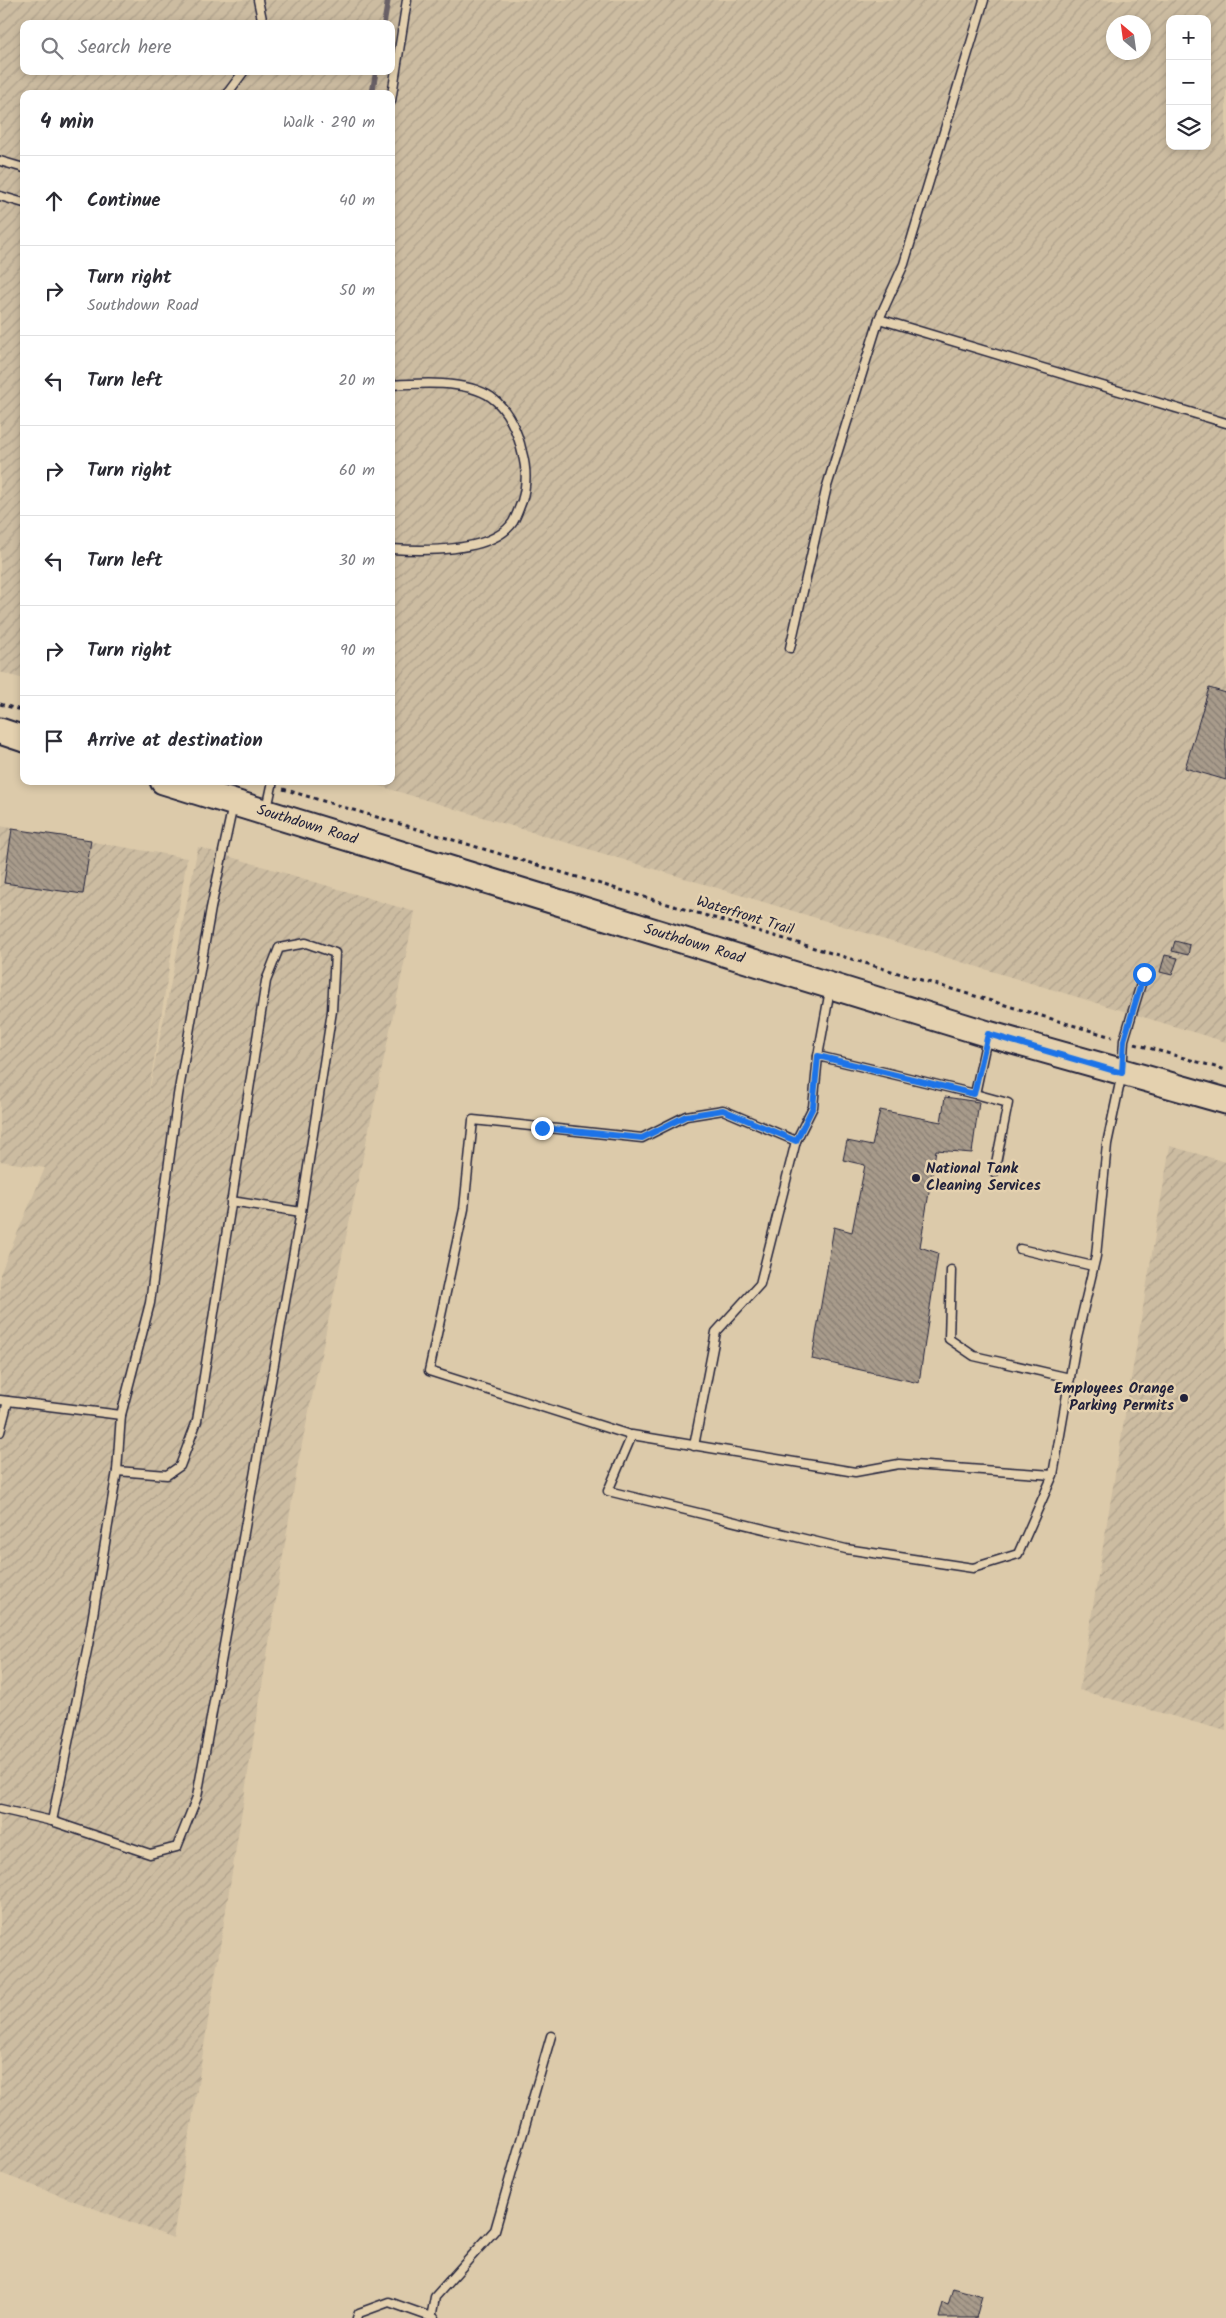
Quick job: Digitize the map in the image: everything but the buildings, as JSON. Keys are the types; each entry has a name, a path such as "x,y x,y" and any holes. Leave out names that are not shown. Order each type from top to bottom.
{"main road":[{"path":"0,731 20,738"},
{"name":"Southdown Road","path":"176,785 988,1034 1226,1102"}],"lane":[{"path":"258,0 262,20"},
{"path":"393,90 407,0"},
{"path":"790,648 825,493 879,319 904,264 984,0"},
{"path":"230,90 241,75"},
{"path":"0,161 20,167"},
{"path":"0,196 20,202"},
{"path":"879,319 1226,423"},
{"path":"395,386 432,383 475,389 492,398 503,409 514,426 526,466 526,487 512,524 497,535 452,550 395,549"},
{"path":"266,812 272,785"},
{"path":"52,1821 88,1645 117,1471 121,1415 150,1303 178,1096 211,908 234,803"},
{"path":"0,1809 52,1821 150,1854 177,1847 197,1797 301,1212 332,1011 335,953 306,943 279,948 266,981 197,1421 180,1466 167,1475 117,1471"},
{"path":"633,1436 608,1491 846,1549 972,1568 1018,1554 1053,1475 1070,1378 1093,1266 1107,1144 1122,1073 1124,1040 1144,974"},
{"path":"694,1446 716,1332 760,1284 796,1141 813,1107 818,1056 831,986"},
{"path":"974,1094 988,1034"},
{"path":"818,1056 1008,1103 994,1173"},
{"path":"796,1141 723,1110 686,1116 642,1138 473,1120 464,1209 429,1371 633,1436 855,1472 899,1464 1053,1475"},
{"path":"231,1201 301,1212"},
{"path":"1020,1249 1093,1266"},
{"path":"951,1270 949,1339 974,1356 1070,1378"},
{"path":"0,1432 4,1400 121,1415"},
{"path":"357,2318 359,2313 389,2302 432,2318 434,2296 495,2230 551,2036"}],"path":[{"path":"0,704 20,710"},
{"name":"Waterfront Trail","path":"279,785 1226,1070"}],"shaded area":[{"path":"0,0 1226,0 1226,1042 376,785 395,785 395,90 20,90 20,678 0,672"},
{"path":"0,826 187,858 147,1102 198,847 415,912 298,1463 173,2238 0,2173 0,1274 45,1168 0,1161"},
{"name":"Employees Orange Parking Permits","path":"1170,1146 1226,1162 1226,1731 1079,1690"}],"waterway":[{"path":"385,20 388,0"},
{"path":"373,90 375,75"}],"place":[{"name":"National Tank Cleaning Services","path":"916,1178"},
{"name":"Employees Orange Parking Permits","path":"1184,1398"}],"route":[{"path":"542,1128 642,1138 686,1116 723,1110 796,1141 813,1107 818,1056 974,1094 988,1034 1122,1073 1124,1040 1144,974"}]}
